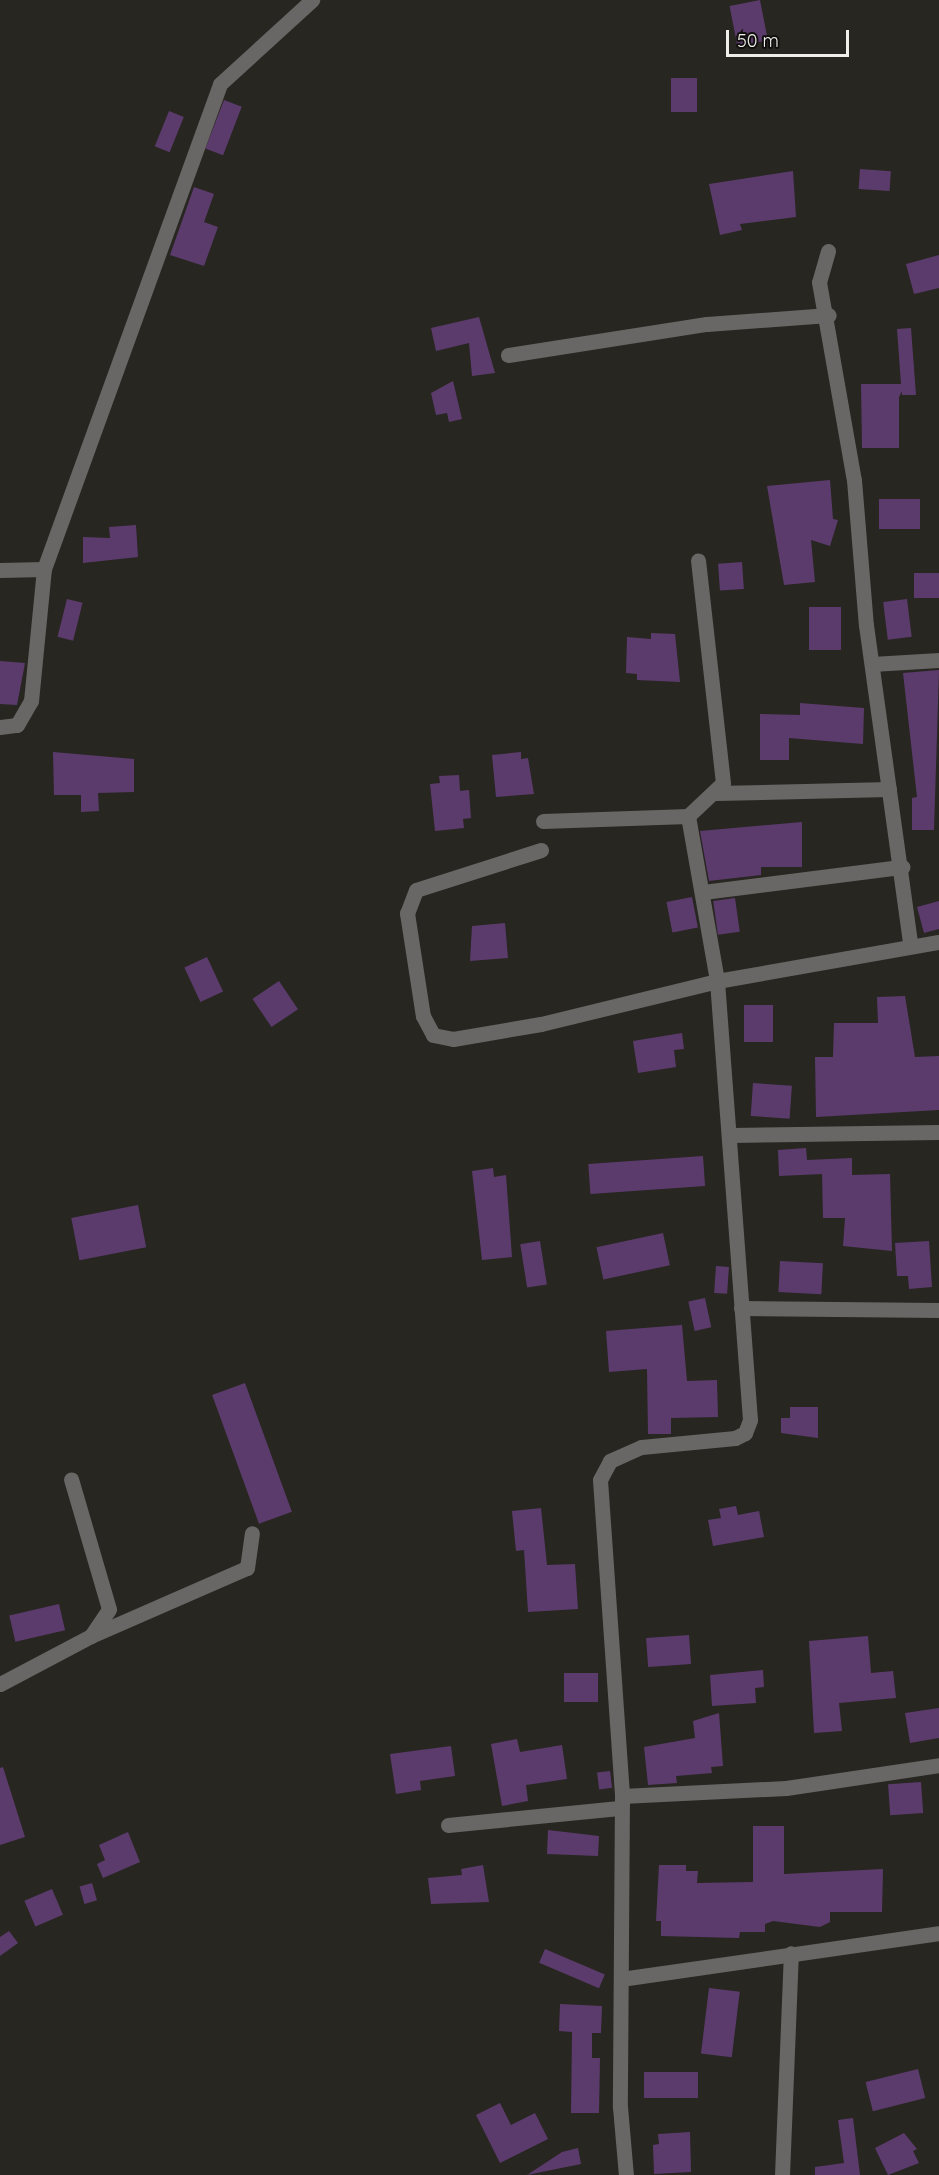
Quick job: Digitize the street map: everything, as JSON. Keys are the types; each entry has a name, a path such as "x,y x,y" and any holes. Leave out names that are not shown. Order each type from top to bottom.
{"street":[{"path":"0,727 17,725 31,700 44,569 220,84 312,0"},
{"path":"828,251 819,282 829,315 854,480 872,664 902,867 910,944"},
{"path":"508,355 707,324 829,315"},
{"path":"543,821 688,816 716,793 723,783 698,560"},
{"path":"0,570 44,569"},
{"path":"872,664 939,660"},
{"path":"716,793 889,789"},
{"path":"626,2175 620,2107 621,1802 600,1480 610,1461 641,1447 745,1433 750,1420 731,1135 717,981 688,816"},
{"path":"541,850 416,890 407,913 423,1016 433,1035 453,1039 541,1024 717,981 910,944 939,942"},
{"path":"703,892 902,867"},
{"path":"731,1135 939,1132"},
{"path":"741,1308 939,1310"},
{"path":"71,1479 110,1609 91,1636"},
{"path":"0,1684 91,1636 248,1568 252,1533"},
{"path":"448,1825 621,1802 786,1788 939,1765"},
{"path":"621,1979 939,1933"},
{"path":"782,2175 791,1953"}],"building":[{"path":"760,0 768,40 737,46 730,6"},
{"path":"671,78 697,78 697,112 671,112"},
{"path":"224,100 242,107 223,155 205,149"},
{"path":"169,111 184,117 170,152 155,146"},
{"path":"860,169 891,171 890,191 859,189"},
{"path":"793,171 796,217 740,224 742,230 720,235 709,184"},
{"path":"194,187 214,194 204,222 218,227 204,266 170,255"},
{"path":"939,255 939,288 914,294 906,264"},
{"path":"479,317 495,373 472,376 469,343 436,351 431,328"},
{"path":"911,328 916,395 902,395 902,391 899,397 899,448 862,448 861,384 901,384 897,329"},
{"path":"453,381 462,419 449,422 447,413 436,415 431,393"},
{"path":"830,480 833,519 838,520 830,546 811,540 815,582 784,585 767,486"},
{"path":"879,499 920,499 920,529 879,529"},
{"path":"136,525 138,557 83,563 83,537 110,538 109,527"},
{"path":"742,562 744,589 720,591 718,564"},
{"path":"914,573 939,573 939,598 914,598"},
{"path":"67,599 83,603 73,641 58,637"},
{"path":"907,599 912,637 888,640 883,602"},
{"path":"809,607 841,607 841,650 809,650"},
{"path":"651,633 675,634 680,682 637,680 637,674 626,673 627,637 651,639"},
{"path":"0,661 25,663 17,705 0,704"},
{"path":"939,670 934,830 912,830 912,798 917,797 903,673"},
{"path":"800,703 864,708 863,744 789,738 789,760 760,760 760,714 800,715"},
{"path":"53,752 134,759 134,792 98,793 99,811 81,812 81,795 54,795"},
{"path":"521,752 521,759 528,758 534,794 496,797 492,755"},
{"path":"459,775 460,791 469,790 471,818 463,819 464,828 435,831 430,784 440,783 439,776"},
{"path":"802,822 802,867 761,867 761,875 709,881 700,831"},
{"path":"692,897 698,927 672,932 666,902"},
{"path":"735,898 740,932 718,935 713,901"},
{"path":"939,901 939,929 924,933 917,907"},
{"path":"505,923 508,958 470,961 472,926"},
{"path":"207,957 223,991 200,1002 184,968"},
{"path":"279,981 298,1009 271,1027 252,999"},
{"path":"905,996 915,1057 939,1056 939,1110 816,1117 815,1057 833,1057 834,1023 878,1023 877,997"},
{"path":"744,1005 773,1005 773,1042 744,1042"},
{"path":"682,1033 684,1049 674,1050 676,1067 638,1073 633,1041"},
{"path":"753,1083 792,1086 790,1119 751,1116"},
{"path":"806,1148 807,1160 852,1158 852,1175 890,1174 892,1251 843,1246 845,1218 823,1218 822,1174 779,1176 778,1150"},
{"path":"703,1156 705,1186 590,1194 588,1164"},
{"path":"493,1168 494,1177 506,1175 512,1257 482,1260 472,1171"},
{"path":"138,1205 146,1247 79,1260 71,1218"},
{"path":"663,1233 670,1265 603,1279 596,1247"},
{"path":"540,1241 547,1284 527,1288 520,1244"},
{"path":"929,1241 932,1287 909,1289 908,1276 897,1276 895,1243"},
{"path":"780,1261 823,1263 821,1294 778,1292"},
{"path":"716,1266 729,1267 727,1294 714,1293"},
{"path":"705,1298 711,1327 695,1331 688,1302"},
{"path":"682,1325 687,1381 717,1380 718,1417 671,1418 671,1434 648,1434 647,1369 609,1372 606,1331"},
{"path":"245,1383 292,1512 259,1524 212,1395"},
{"path":"790,1407 818,1407 818,1438 781,1433 781,1418 790,1418"},
{"path":"736,1506 738,1515 759,1511 764,1537 713,1546 708,1520 721,1518 719,1509"},
{"path":"541,1508 547,1565 575,1564 578,1609 528,1612 524,1550 516,1551 512,1511"},
{"path":"59,1604 65,1630 15,1642 9,1615"},
{"path":"689,1635 691,1664 648,1667 646,1638"},
{"path":"868,1636 871,1673 893,1671 896,1698 839,1703 842,1731 814,1733 809,1641"},
{"path":"763,1670 764,1687 755,1688 756,1703 712,1706 710,1675"},
{"path":"564,1673 598,1673 598,1702 564,1702"},
{"path":"939,1708 939,1738 910,1743 905,1713"},
{"path":"719,1713 723,1766 711,1767 712,1773 676,1776 677,1783 648,1785 644,1747 695,1738 693,1721"},
{"path":"517,1739 520,1752 562,1745 567,1779 526,1785 528,1801 502,1806 491,1744"},
{"path":"451,1746 455,1776 420,1781 421,1790 396,1794 390,1754"},
{"path":"3,1767 25,1837 0,1845 0,1768"},
{"path":"610,1771 612,1788 599,1789 597,1773"},
{"path":"921,1782 923,1813 890,1815 888,1784"},
{"path":"753,1826 784,1826 784,1874 883,1869 882,1912 830,1912 830,1922 820,1927 773,1921 765,1924 765,1932 740,1932 739,1938 661,1936 661,1921 656,1921 659,1865 686,1865 686,1871 698,1871 697,1883 753,1882"},
{"path":"548,1830 599,1836 598,1856 547,1854"},
{"path":"128,1832 140,1862 103,1878 97,1864 105,1860 99,1845"},
{"path":"483,1865 489,1902 431,1904 428,1878 462,1875 461,1869"},
{"path":"92,1883 97,1900 84,1904 80,1887"},
{"path":"52,1889 63,1915 35,1926 24,1901"},
{"path":"9,1931 18,1943 0,1956 0,1937"},
{"path":"545,1949 605,1974 599,1988 539,1963"},
{"path":"709,1988 740,1992 732,2057 701,2054"},
{"path":"560,2004 602,2006 601,2033 592,2033 592,2058 600,2058 599,2113 571,2113 572,2032 559,2031"},
{"path":"918,2069 925,2098 873,2111 866,2082"},
{"path":"644,2072 698,2072 698,2098 644,2098"},
{"path":"500,2103 511,2125 535,2113 548,2139 500,2163 476,2115"},
{"path":"853,2118 860,2175 815,2175 815,2167 844,2163 838,2120"},
{"path":"690,2132 691,2172 654,2174 653,2145 659,2144 658,2134"},
{"path":"904,2133 917,2149 913,2151 919,2163 888,2175 875,2148"},
{"path":"578,2148 581,2164 527,2175 562,2152"}]}
